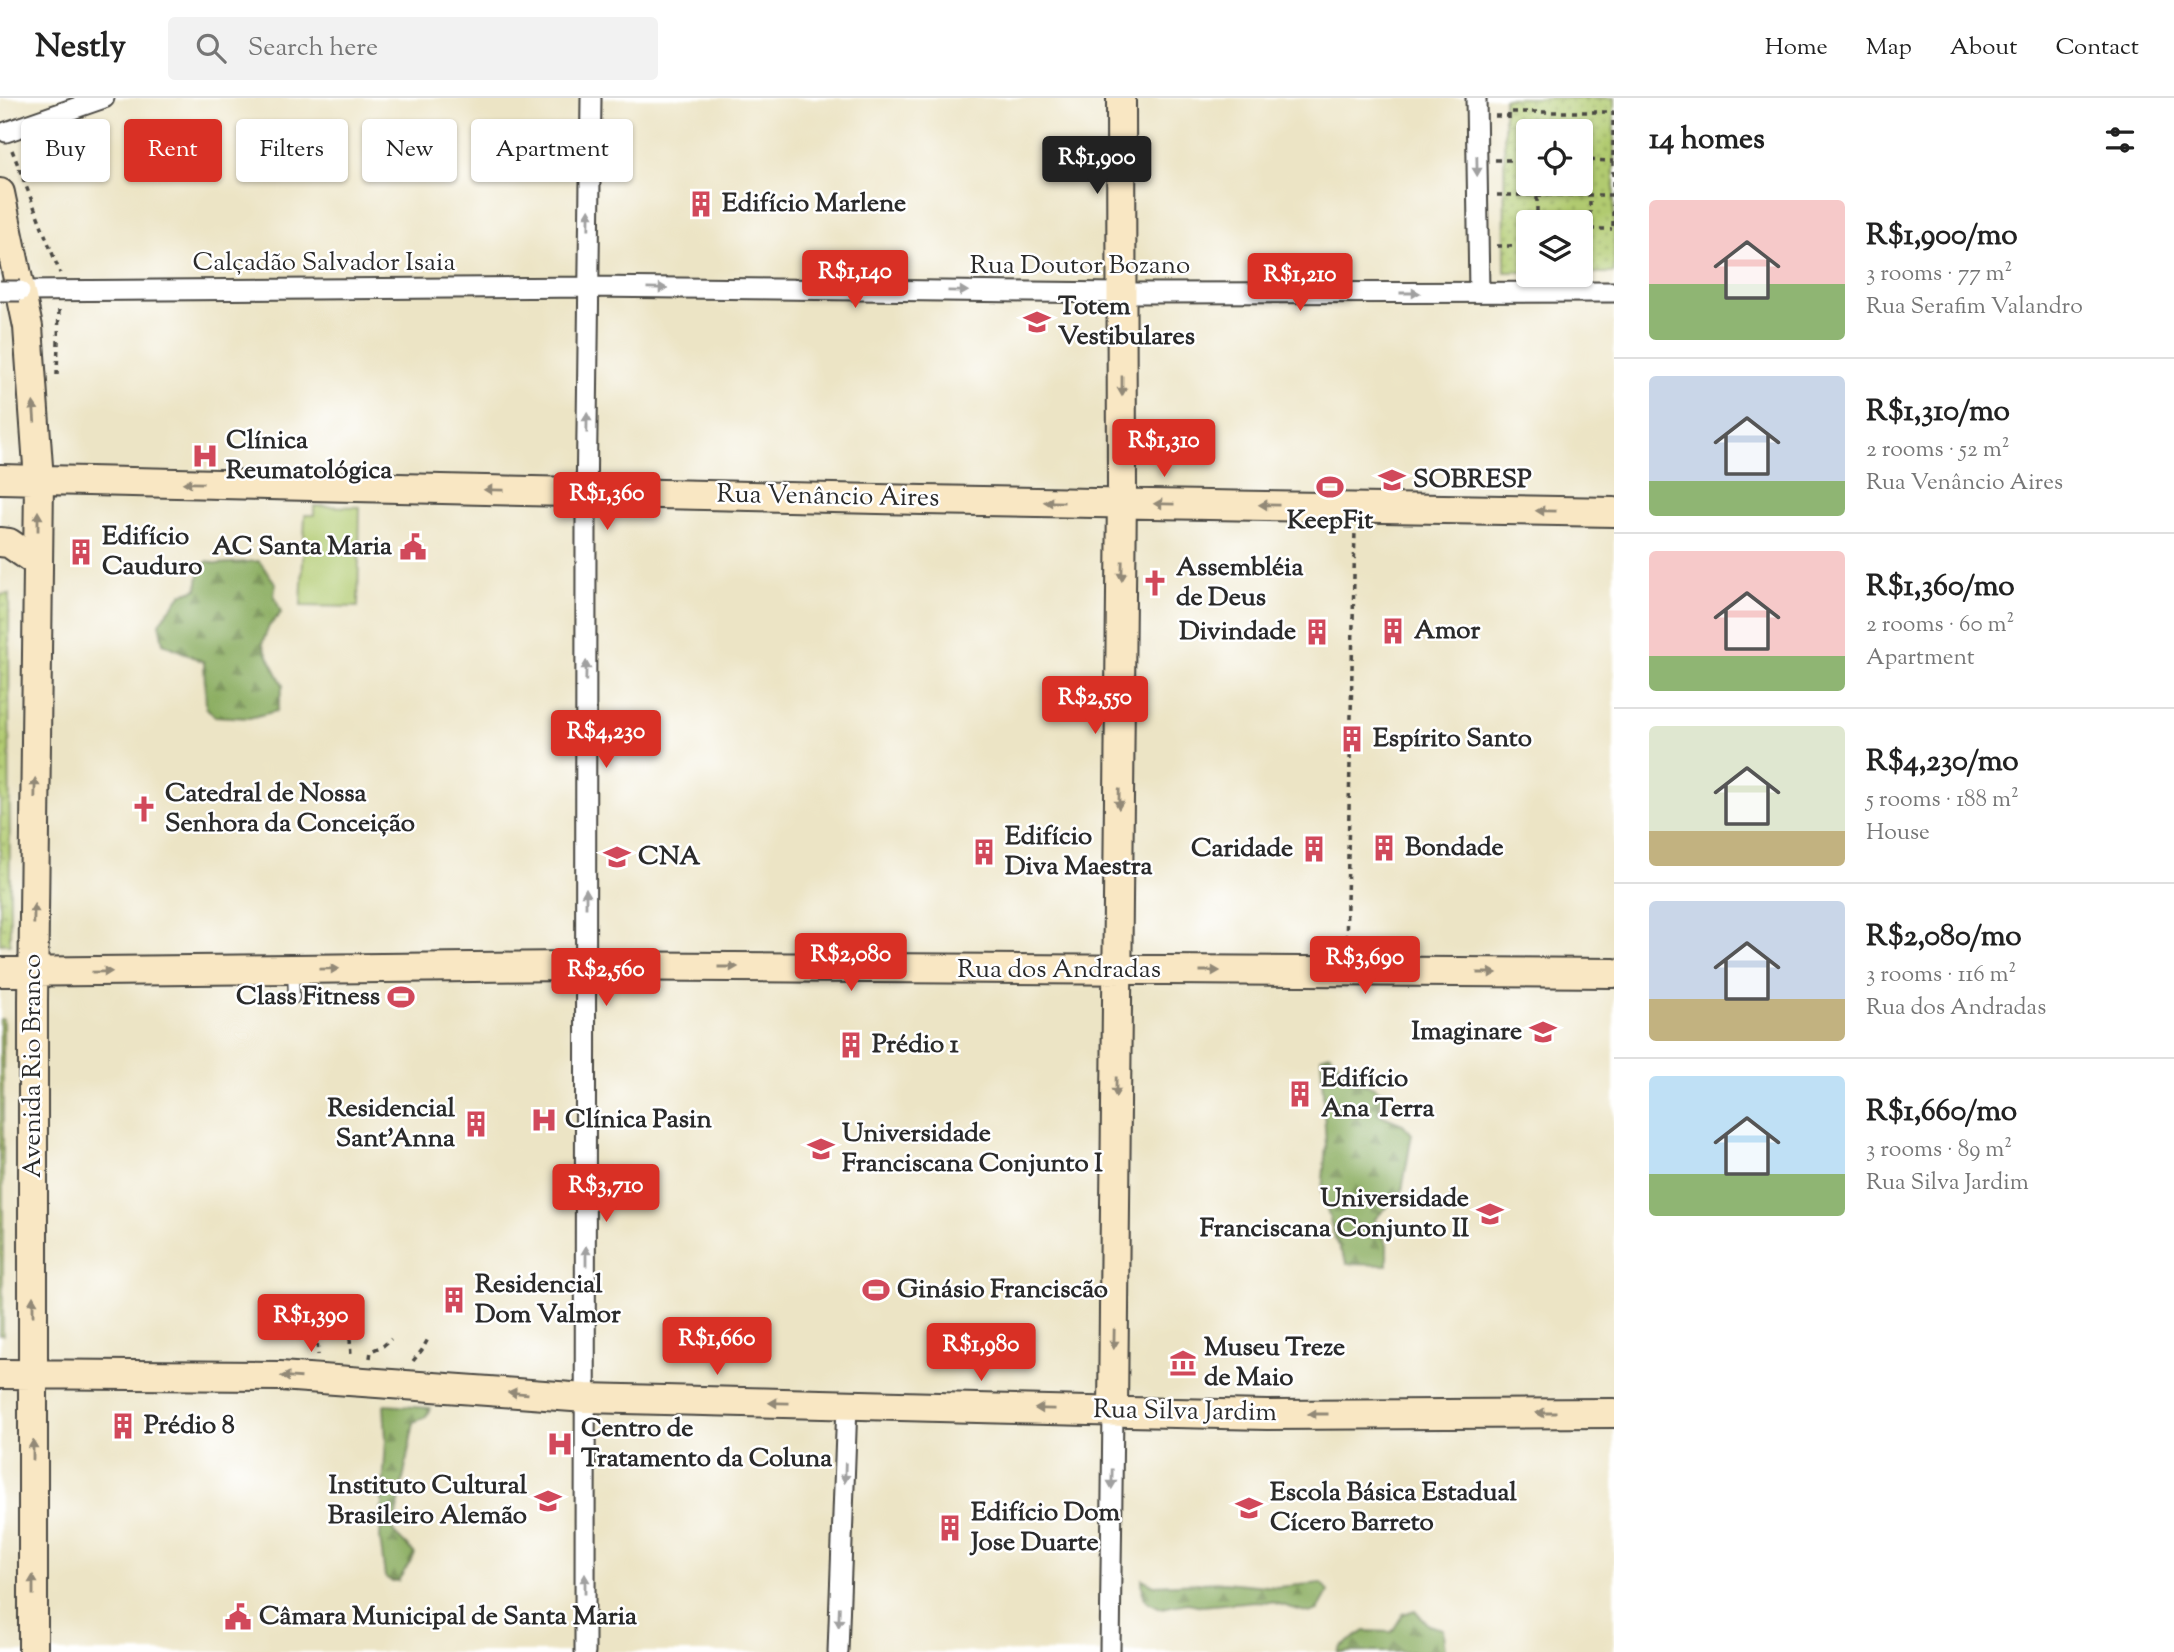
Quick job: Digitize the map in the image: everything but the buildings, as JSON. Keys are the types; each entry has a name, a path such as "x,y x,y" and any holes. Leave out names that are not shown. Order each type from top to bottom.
{"street":[{"path":"6,132 104,98"},
{"path":"585,1652 586,492 591,98"},
{"path":"1110,1652 1122,503 1121,98"},
{"path":"1476,98 1479,292"},
{"name":"Avenida Rio Branco","path":"0,193 28,327 39,480 33,973 33,1652"},
{"name":"Calçadão Salvador Isaia","path":"0,291 589,287"},
{"name":"Rua Doutor Bozano","path":"589,287 1122,293 1614,292"},
{"name":"Rua Venâncio Aires","path":"0,479 1614,512"},
{"path":"0,542 9,543 38,563"},
{"name":"Rua dos Andradas","path":"0,972 586,966 1614,974"},
{"name":"Rua Silva Jardim","path":"0,1374 280,1376 586,1398 848,1405 1267,1415 1614,1413"},
{"path":"838,1652 848,1405"}],"lane":[{"path":"293,970 294,998"}],"path":[{"path":"1495,116 1509,117 1509,112 1612,112 1613,229 1593,229"},
{"path":"6,132 60,272 60,291"},
{"path":"1495,160 1516,160"},
{"path":"1593,160 1613,161"},
{"path":"1495,195 1516,195"},
{"path":"1593,195 1612,195"},
{"path":"1495,246 1516,246"},
{"path":"1346,940 1355,507"},
{"path":"349,1318 351,1359"},
{"path":"316,1324 318,1359"},
{"path":"370,1363 371,1351 391,1339"},
{"path":"412,1368 414,1360 428,1339"}],"green space":[{"path":"1504,98 1614,98 1614,273 1593,273 1593,210 1516,210 1516,272 1505,272"},
{"path":"314,506 360,507 358,607 301,606 305,515 314,515"},
{"path":"208,561 217,564 259,561 276,584 274,594 281,613 269,626 262,644 283,685 277,711 249,718 214,716 206,707 204,662 163,643 159,623 182,594 197,589 200,567"},
{"path":"9,594 10,944 0,944 0,595"},
{"path":"0,1019 3,1019 3,1335 0,1335"},
{"path":"1330,1054 1348,1080 1374,1087 1383,1093 1378,1114 1403,1124 1412,1134 1402,1191 1374,1220 1387,1244 1387,1265 1347,1264 1336,1242 1322,1191 1326,1146 1321,1057"},
{"path":"384,1405 430,1408 426,1417 414,1422 393,1532 415,1554 398,1581 385,1577 380,1538 386,1439"},
{"path":"1142,1579 1154,1585 1224,1582 1277,1587 1322,1583 1328,1592 1318,1610 1309,1613 1272,1602 1255,1601 1202,1606 1188,1603 1161,1608 1143,1597"},
{"path":"1415,1610 1428,1625 1443,1629 1445,1652 1338,1652 1340,1647 1365,1631 1392,1632 1403,1614"}],"place":[{"name":"Edifício Marlene","path":"701,204"},
{"name":"Totem Vestibulares","path":"1037,322"},
{"name":"Clínica Reumatológica","path":"205,456"},
{"name":"SOBRESP","path":"1392,480"},
{"name":"KeepFit","path":"1330,487"},
{"name":"AC Santa Maria","path":"413,547"},
{"name":"Edifício Cauduro","path":"81,552"},
{"name":"Assembléia de Deus","path":"1155,583"},
{"name":"Amor","path":"1393,631"},
{"name":"Divindade","path":"1317,632"},
{"name":"Espírito Santo","path":"1352,739"},
{"name":"Catedral de Nossa Senhora da Conceição","path":"144,809"},
{"name":"Bondade","path":"1384,848"},
{"name":"Caridade","path":"1314,849"},
{"name":"Edifício Diva Maestra","path":"984,852"},
{"name":"CNA","path":"617,857"},
{"name":"Class Fitness","path":"401,997"},
{"name":"Imaginare","path":"1543,1032"},
{"name":"Prédio 1","path":"851,1045"},
{"name":"Edifício Ana Terra","path":"1300,1094"},
{"name":"Clínica Pasin","path":"544,1120"},
{"name":"Residencial Sant’Anna","path":"476,1124"},
{"name":"Universidade Franciscana Conjunto I","path":"821,1149"},
{"name":"Universidade Franciscana Conjunto II","path":"1490,1214"},
{"name":"Ginásio Franciscão","path":"876,1290"},
{"name":"Residencial Dom Valmor","path":"454,1300"},
{"name":"Museu Treze de Maio","path":"1183,1363"},
{"name":"Prédio 8","path":"123,1426"},
{"name":"Centro de Tratamento da Coluna","path":"560,1444"},
{"name":"Instituto Cultural Brasileiro Alemão","path":"548,1501"},
{"name":"Escola Básica Estadual Cícero Barreto","path":"1249,1508"},
{"name":"Edifício Dom Jose Duarte","path":"950,1528"},
{"name":"Câmara Municipal de Santa Maria","path":"238,1617"}]}
